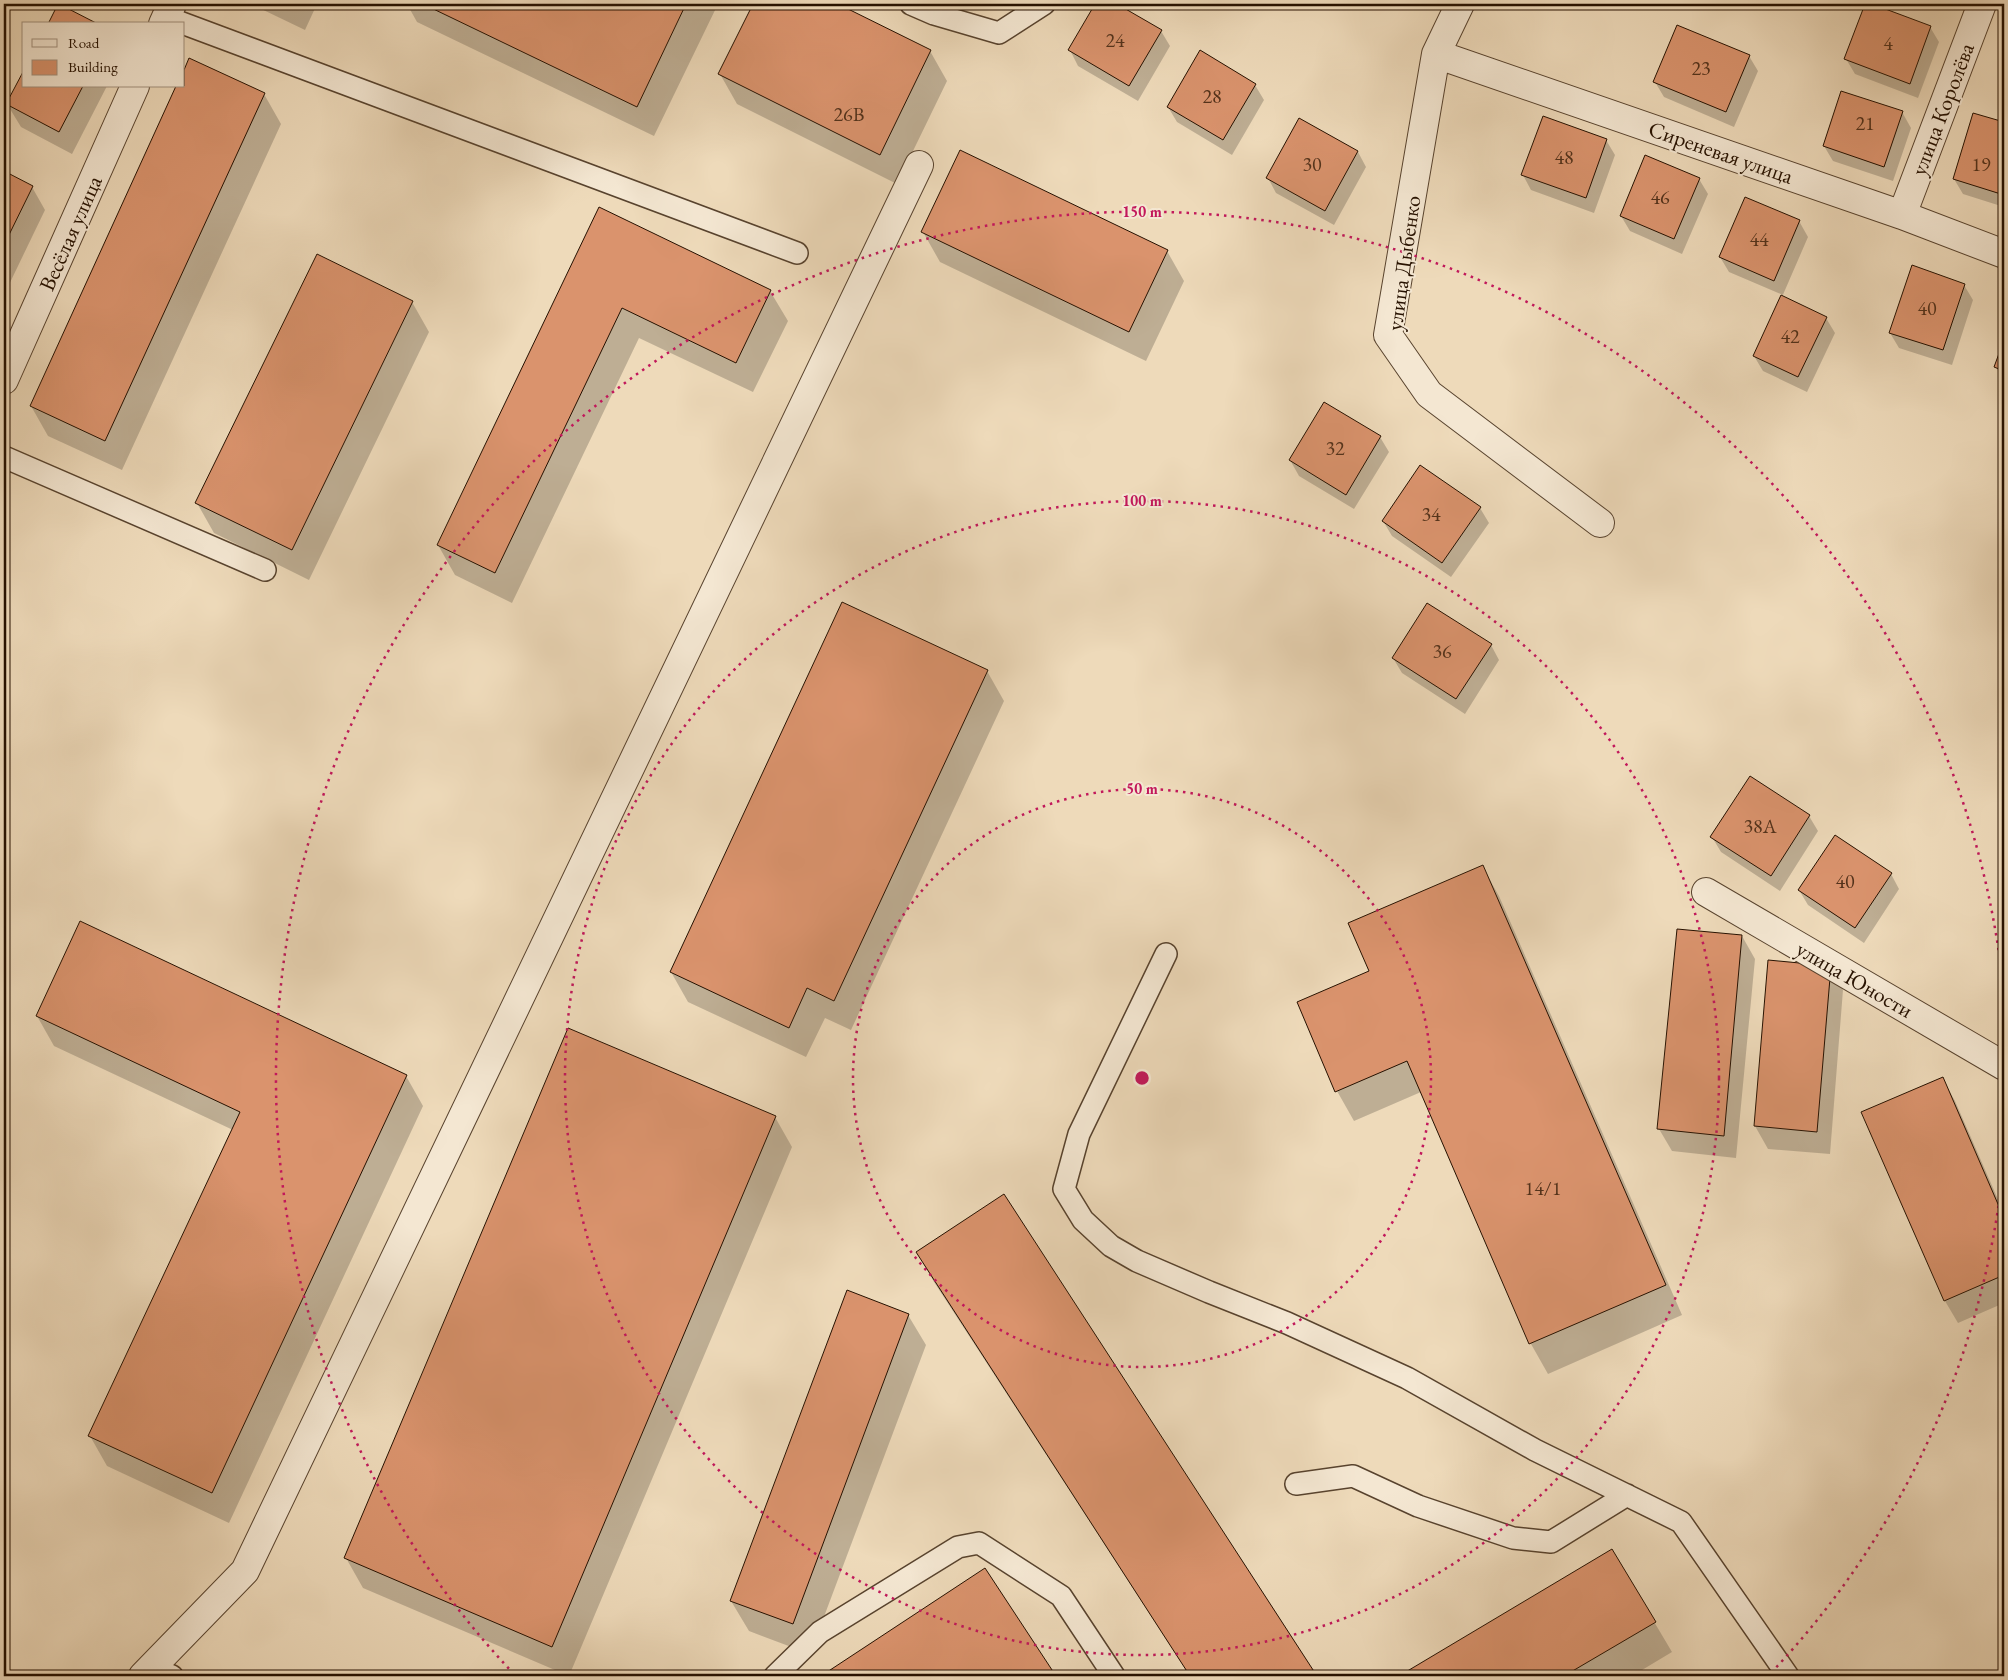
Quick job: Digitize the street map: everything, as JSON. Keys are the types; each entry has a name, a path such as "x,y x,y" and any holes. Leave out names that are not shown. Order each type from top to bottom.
{"street":[{"name":"улица Дыбенко","path":"1460,4 1436,54 1388,335 1429,394 1600,523"},
{"name":"улица Королёва","path":"1902,214 1982,4"},
{"name":"Сиреневая улица","path":"1436,54 1902,214 2004,254"},
{"name":"Весёлая улица","path":"4,380 134,88"},
{"path":"156,1673 245,1571 919,165"},
{"name":"улица Юности","path":"1706,892 2004,1066"}],"lane":[{"path":"911,4 934,14 1000,33 1044,4"},
{"path":"167,15 797,253"},
{"path":"4,457 265,570"},
{"path":"1166,954 1079,1134 1064,1189 1083,1220 1111,1246 1137,1261 1287,1323 1408,1378 1535,1450 1681,1522 1788,1676"},
{"path":"1296,1484 1353,1476 1418,1506 1513,1538 1551,1542 1627,1495"},
{"path":"775,1676 820,1632 958,1547 979,1543 1061,1596 1114,1676"}],"building":[{"path":"59,4 94,22 49,22"},
{"path":"423,4 686,4 637,107"},
{"path":"753,4 838,4 931,50 880,155 718,74"},
{"path":"1095,4 1117,4 1162,30 1129,86 1068,50"},
{"path":"1865,4 1872,4 1931,26 1910,84 1844,59"},
{"path":"1677,25 1750,55 1726,112 1653,82"},
{"path":"1200,50 1256,84 1223,140 1167,107"},
{"path":"189,58 265,93 105,441 30,406 175,88 185,88 185,68"},
{"path":"22,74 22,88 82,88 59,132 6,104"},
{"path":"1841,91 1903,111 1884,167 1823,146"},
{"path":"1973,113 2004,122 2004,195 1953,179"},
{"path":"1543,116 1607,139 1586,198 1521,175"},
{"path":"1299,118 1358,151 1325,211 1266,178"},
{"path":"960,150 1168,250 1129,332 921,232"},
{"path":"1645,155 1700,178 1674,239 1620,216"},
{"path":"4,171 33,186 4,245"},
{"path":"1745,197 1800,220 1774,281 1719,257"},
{"path":"599,207 771,290 736,363 622,308 495,573 437,545"},
{"path":"317,254 413,301 292,550 195,503"},
{"path":"1912,265 1965,284 1943,350 1889,333"},
{"path":"1781,295 1827,317 1798,377 1753,356"},
{"path":"2004,340 2004,371 1994,367"},
{"path":"1324,402 1381,436 1346,495 1289,460"},
{"path":"1420,465 1481,507 1442,563 1382,521"},
{"path":"842,602 988,670 834,1001 807,988 789,1028 670,972"},
{"path":"1427,603 1492,644 1456,699 1392,658"},
{"path":"1750,776 1810,815 1771,876 1710,837"},
{"path":"1835,835 1892,873 1855,928 1798,890"},
{"path":"1483,865 1666,1285 1529,1344 1407,1061 1335,1092 1297,1002 1369,971 1348,923"},
{"path":"80,921 407,1075 212,1493 88,1436 240,1112 36,1016"},
{"path":"1677,929 1742,935 1724,1136 1657,1129"},
{"path":"1768,960 1831,966 1817,1132 1754,1126"},
{"path":"568,1028 776,1116 552,1647 344,1558"},
{"path":"1943,1077 2004,1218 2004,1275 1944,1301 1861,1112"},
{"path":"1004,1194 1317,1676 1190,1676 916,1252"},
{"path":"847,1290 909,1314 793,1624 730,1601"},
{"path":"1612,1549 1656,1622 1564,1676 1399,1676"},
{"path":"985,1568 1056,1676 821,1676"}]}
